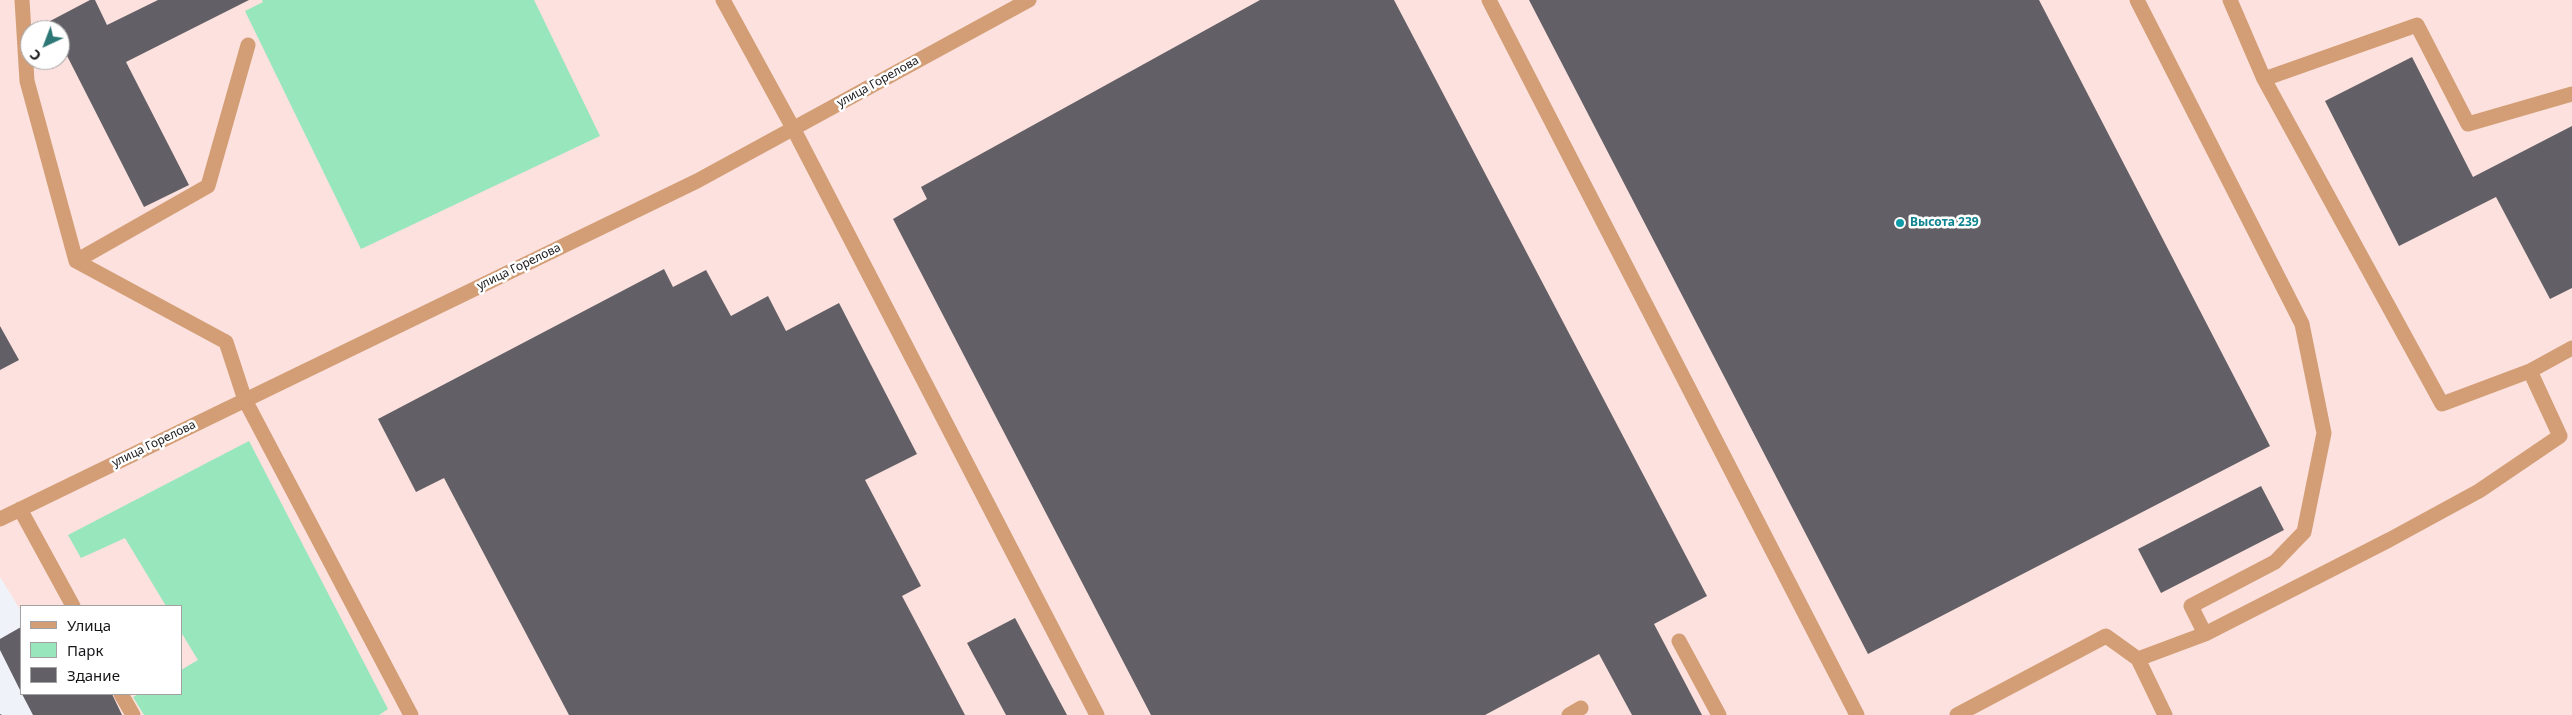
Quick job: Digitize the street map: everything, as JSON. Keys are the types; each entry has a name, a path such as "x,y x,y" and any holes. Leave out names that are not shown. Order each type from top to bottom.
{"street":[{"path":"22,0 27,81 76,261 226,342 245,400 404,712"},
{"path":"723,0 793,128 1097,715"},
{"name":"улица Горелова","path":"0,519 696,181 1029,0"},
{"path":"1489,0 1857,715"},
{"path":"2137,0 2302,324 2324,433 2304,532 2275,562 2191,606 2206,634"},
{"path":"2230,0 2264,79 2442,404 2530,371 2572,348"},
{"path":"2264,79 2416,25 2468,124 2572,94"},
{"path":"76,261 208,186 248,45"},
{"path":"2138,659 2206,634 2480,491 2560,436 2530,371"},
{"path":"20,509 72,605"},
{"path":"1957,715 2106,636 2138,659 2165,715"},
{"path":"1679,641 1719,715"},
{"path":"122,695 133,715"}],"shaded area":[{"path":"0,0 2572,0 2572,715 85,715 73,695 182,695 182,605 20,605 20,609 0,577"}],"green space":[{"path":"262,0 534,0 600,136 361,249 245,11 263,2"},
{"path":"249,441 388,709 379,715 144,715 133,697 137,695 182,695 182,669 198,660 182,634 182,605 165,605 125,538 81,558 68,535"}],"building":[{"path":"90,0 95,0 107,25 158,0 249,0 126,62 189,185 144,207 70,62 70,20 52,20"},
{"path":"1260,0 1394,0 1707,596 1654,624 1702,715 1632,715 1599,654 1485,715 1151,715 893,219 927,199 921,187"},
{"name":"Высота 239","path":"1529,0 2039,0 2270,446 1868,654"},
{"path":"2412,57 2473,177 2572,126 2572,288 2550,299 2496,197 2399,246 2325,101"},
{"path":"664,269 673,287 706,270 731,316 768,296 786,331 839,303 917,454 865,480 921,586 902,596 965,715 569,715 444,478 416,492 378,419"},
{"path":"0,326 19,360 0,370"},
{"path":"2261,486 2284,530 2161,593 2138,549"},
{"path":"1015,618 1067,715 1006,715 967,643"},
{"path":"20,628 20,690 0,650 0,639"},
{"path":"23,695 112,695 122,715 33,715"}],"place":[{"name":"Высота 239","path":"1900,223"}]}
